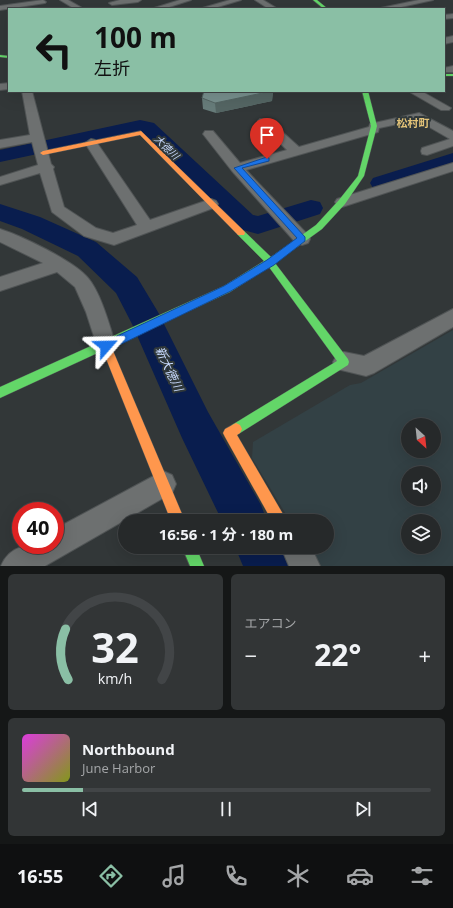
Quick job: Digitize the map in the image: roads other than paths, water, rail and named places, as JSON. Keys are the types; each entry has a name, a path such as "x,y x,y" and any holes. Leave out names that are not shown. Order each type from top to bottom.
{"street":[{"path":"0,0 6,11 0,16"},
{"path":"63,0 78,8"},
{"path":"109,2 138,0"},
{"path":"159,8 189,0 213,7 227,1 238,0"},
{"path":"258,0 272,8"},
{"path":"315,0 325,8"},
{"path":"378,8 430,0"},
{"path":"18,8 43,2"},
{"path":"109,2 123,8"},
{"path":"28,92 57,210 90,232 114,239 211,204"},
{"path":"0,394 228,289 270,262 319,227 342,202 361,176 374,128 364,92"},
{"path":"414,92 449,107"},
{"path":"237,168 449,107"},
{"path":"420,116 453,136"},
{"path":"264,121 296,151"},
{"path":"0,132 41,146"},
{"path":"0,144 41,146 91,142 141,133 270,262 344,362"},
{"path":"209,134 237,168 302,239"},
{"path":"91,142 146,227"},
{"path":"427,151 453,142"},
{"path":"0,181 41,146"},
{"path":"342,202 453,167"},
{"path":"0,235 60,264 82,283 96,312 106,346 175,514"},
{"path":"0,284 60,264"},
{"path":"276,514 228,433 344,362 366,366 453,317"},
{"path":"64,539 163,484"},
{"path":"16,566 38,554"},
{"path":"192,554 197,566"},
{"path":"299,554 305,566"}],"waterway":[{"name":"大徳川","path":"0,156 140,126 147,127 245,222 258,225 311,208"},
{"name":"大徳川","path":"381,183 453,159"},
{"name":"新大徳川","path":"0,212 31,223 87,249 127,285 147,321 195,425 241,514"},
{"name":"新大徳川","path":"262,554 268,566"}],"district":[{"name":"松村町","path":"413,123"}]}
